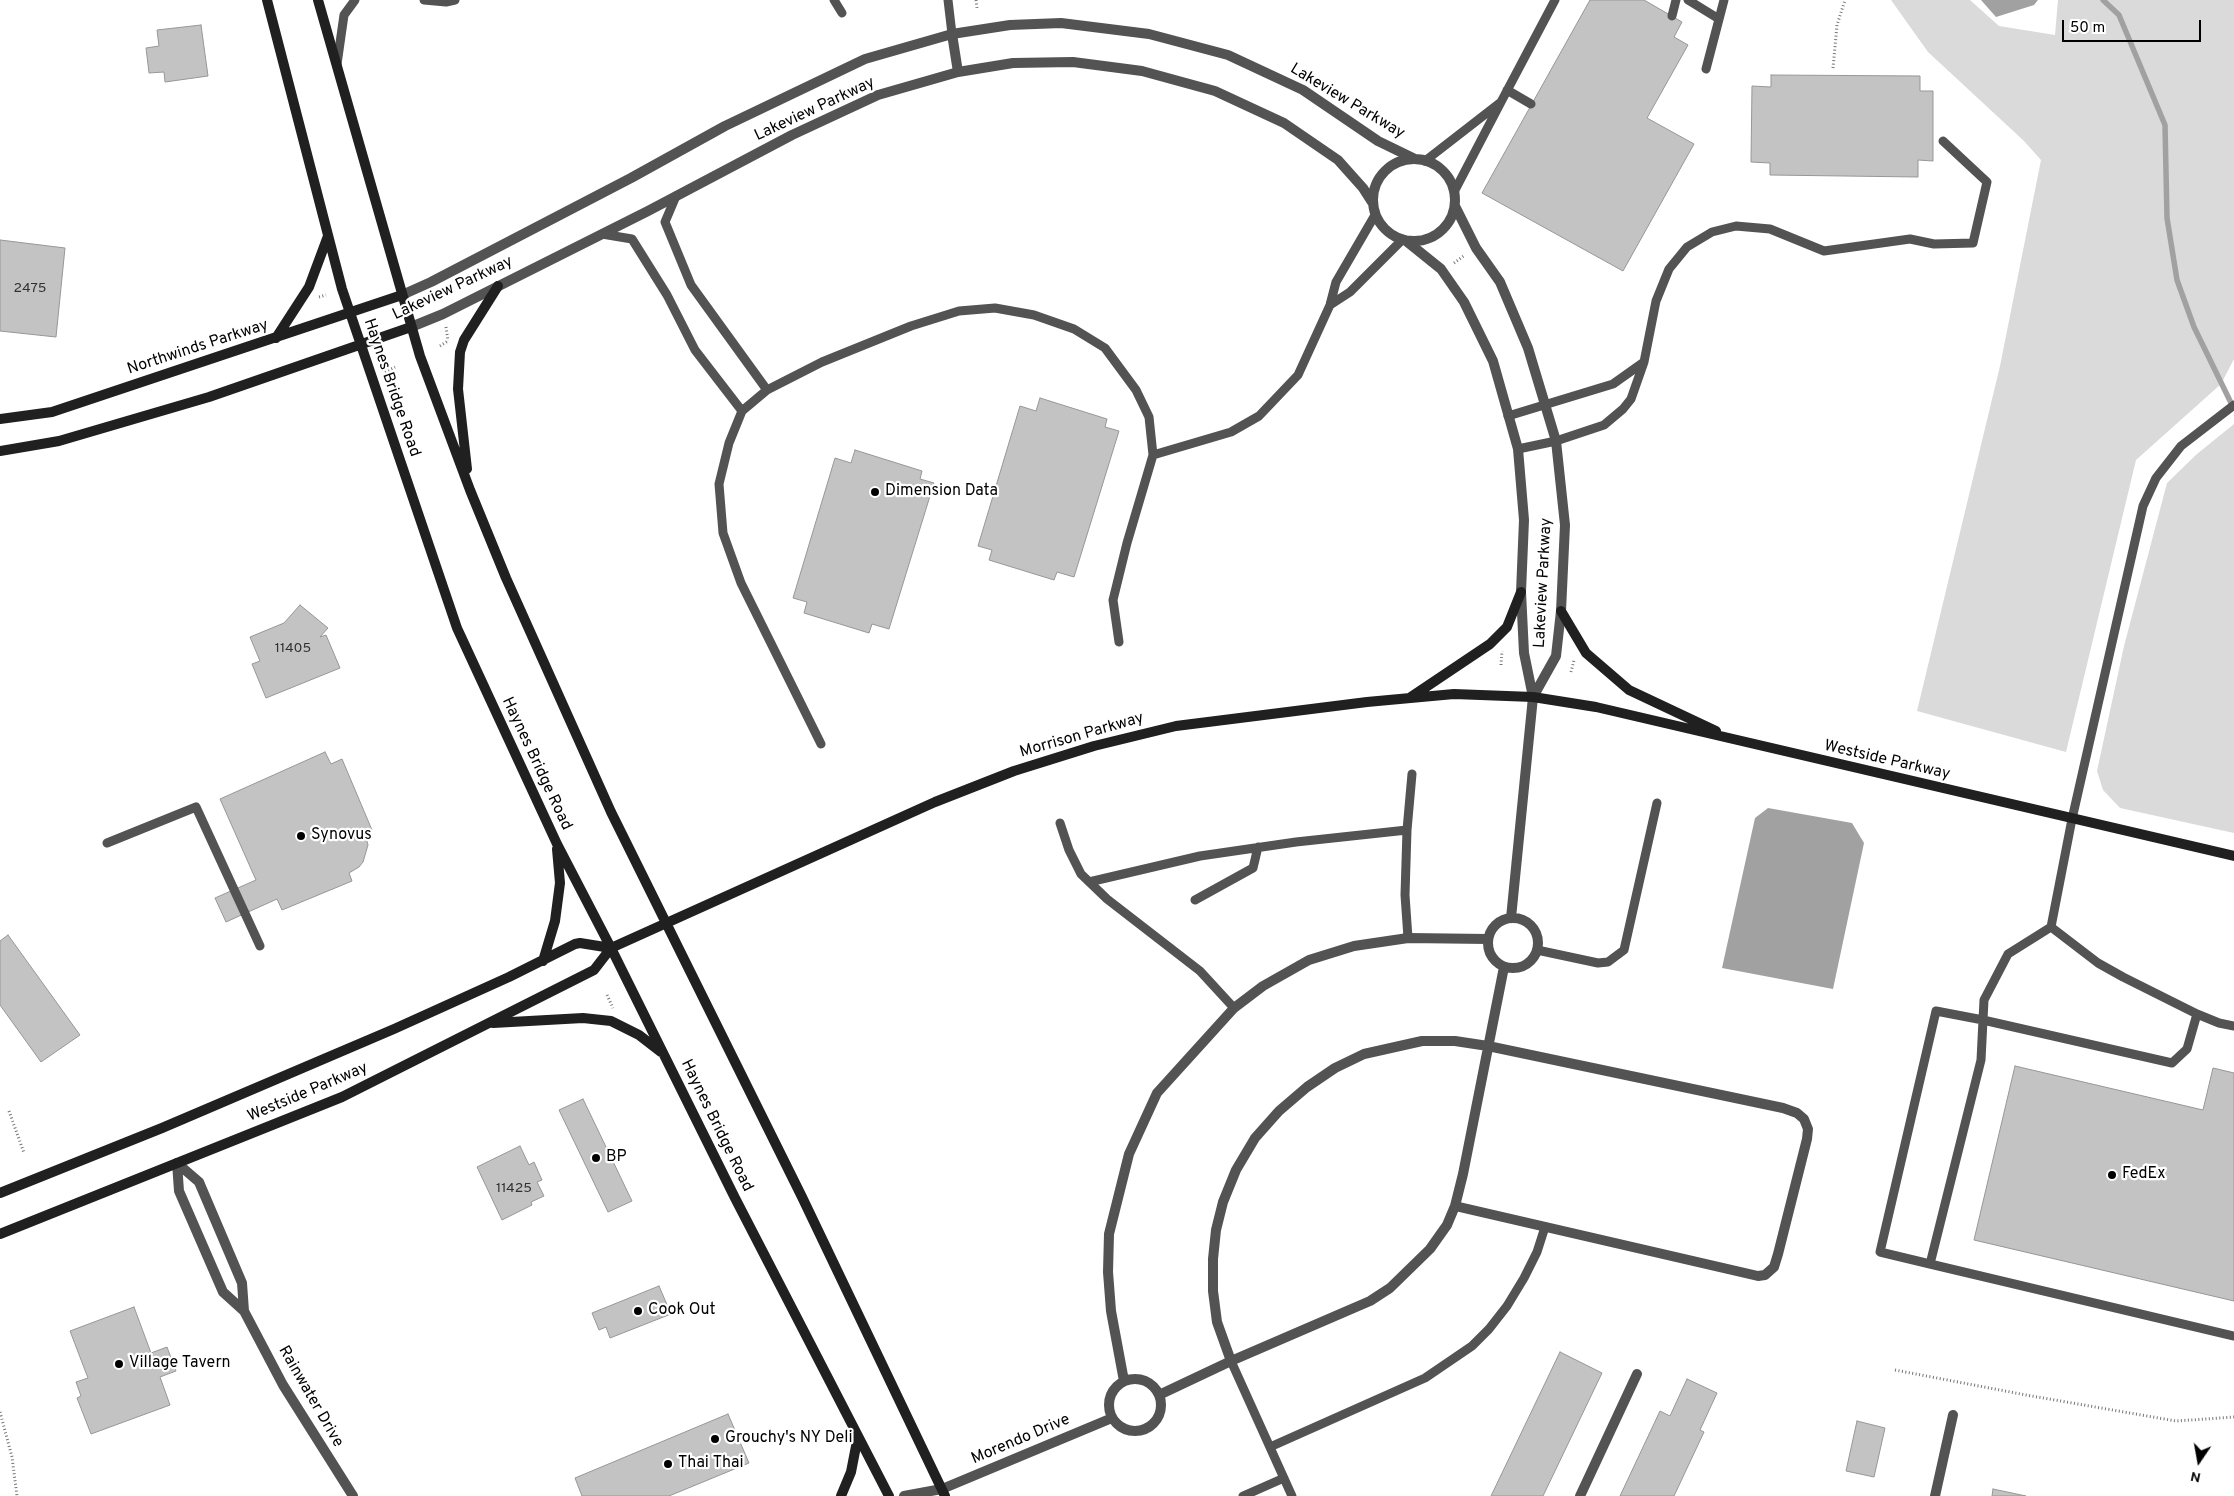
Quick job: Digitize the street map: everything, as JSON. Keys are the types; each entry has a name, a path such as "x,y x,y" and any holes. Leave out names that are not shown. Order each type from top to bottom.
{"main road":[{"name":"Haynes Bridge Road","path":"266,0 350,313 457,628 557,844 611,948 735,1198 890,1496"},
{"path":"318,0 411,327 470,490 511,591 607,803 802,1197 941,1494"},
{"path":"276,338 310,287 328,235"},
{"path":"470,490 460,419 458,389 460,352 469,332 498,286"},
{"name":"Northwinds Parkway","path":"0,419 52,412 402,295"},
{"name":"Lakeview Parkway","path":"360,345 411,327"},
{"path":"0,450 59,441 200,400 360,345"},
{"path":"1410,698 1490,644 1507,627 1521,592"},
{"path":"1561,611 1586,653 1629,690 1735,740"},
{"name":"Morrison Parkway","path":"667,923 935,802 1014,771 1094,746 1176,726 1410,698 1454,694 1533,697"},
{"name":"Westside Parkway","path":"1533,697 1596,708 2234,856"},
{"path":"543,960 555,921 560,883 557,844"},
{"name":"Westside Parkway","path":"0,1234 342,1098 594,970 611,948 667,923"},
{"name":"Westside Parkway","path":"0,1193 154,1131 394,1029 580,943 611,948"},
{"path":"489,1023 583,1018 611,1021 639,1035 664,1054"},
{"path":"841,1496 851,1472 858,1436"}],"street":[{"name":"Lakeview Parkway","path":"402,295 431,282 784,97 865,59 952,34 1010,25 1061,23 1149,34 1228,55 1303,90 1378,141 1420,160"},
{"path":"952,34 958,72"},
{"name":"Lakeview Parkway","path":"411,327 443,314 792,135 878,95 958,72 1013,63 1073,62 1142,71 1215,91 1284,122 1338,160 1372,202"},
{"path":"1401,160 1420,160 1440,169 1450,179 1454,192 1455,206 1451,219 1437,234 1418,241 1403,240 1392,236 1382,227 1375,215 1372,202 1373,188 1379,176 1389,166 1401,160"},
{"name":"Lakeview Parkway","path":"1455,206 1476,248 1500,282 1528,348 1556,441 1565,525 1561,611 1556,656 1533,697"},
{"name":"Lakeview Parkway","path":"1403,240 1441,269 1464,302 1492,361 1518,449 1524,520 1521,592 1524,653 1533,697"},
{"path":"1511,918 1533,697"},
{"path":"1511,918 1527,922 1532,928 1537,935 1537,950 1528,964 1512,969 1504,967 1491,956 1488,939 1496,924 1511,918"},
{"path":"1124,1381 1112,1319 1108,1272 1109,1234 1129,1154 1157,1093 1234,1008 1263,986 1309,960 1354,946 1408,938 1488,939"},
{"path":"1159,1395 1231,1361 1370,1301 1390,1288 1430,1249 1447,1224 1455,1206 1504,967"},
{"path":"1231,1361 1218,1322 1215,1306 1213,1259 1215,1239 1226,1194 1236,1170 1256,1138 1279,1111 1307,1087 1336,1068 1364,1054 1422,1041 1455,1041 1488,1046 1783,1108 1797,1113 1804,1119 1808,1129 1778,1254 1774,1267 1765,1275 1758,1276 1455,1206"},
{"name":"Rainwater Drive","path":"177,1163 180,1191 223,1292 244,1312 283,1385 354,1496"},
{"name":"Rainwater Drive","path":"177,1163 199,1182 242,1283 244,1312"},
{"path":"1580,1496 1637,1374"},
{"path":"1140,1379 1148,1382 1159,1395 1161,1403 1157,1419 1143,1430 1126,1430 1112,1418 1109,1401 1117,1385 1124,1381 1140,1379"},
{"path":"1935,1496 1953,1415"},
{"name":"Morendo Drive","path":"904,1496 941,1494 1112,1418"}],"lane":[{"path":"336,65 344,15 355,0"},
{"path":"424,0 446,2 455,0"},
{"path":"834,0 842,13"},
{"path":"948,0 952,34"},
{"path":"1454,192 1555,0"},
{"path":"1672,16 1676,0"},
{"path":"1688,0 1718,20"},
{"path":"1706,69 1724,0"},
{"path":"1507,90 1531,104"},
{"path":"1420,160 1500,102"},
{"path":"1518,449 1556,441 1604,426 1623,409 1631,399 1644,362 1656,301 1669,268 1687,246 1712,232 1736,226 1770,229 1824,251 1910,238 1934,244 1973,243 1987,182 1943,142"},
{"path":"676,196 666,222 691,285 767,390"},
{"path":"1153,455 1231,432 1259,416 1298,375 1330,304 1336,282 1375,215"},
{"path":"602,234 632,239 666,295 695,350 742,411"},
{"path":"1330,304 1350,292 1403,240"},
{"path":"822,744 741,583 723,533 719,484 729,443 742,411 767,390 822,362 911,326 959,311 995,308 1034,315 1074,329 1105,348 1136,390 1149,417 1153,455 1127,543 1113,600 1119,642"},
{"path":"1508,416 1613,384 1644,362"},
{"path":"1930,1264 1981,1060 1984,1000 2008,954 2051,927 2072,819 2143,506 2156,478 2181,446 2234,405"},
{"path":"1408,938 1405,895 1406,830 1412,774"},
{"path":"1537,950 1598,963 1608,962 1624,950 1657,803"},
{"path":"107,843 196,806 260,946"},
{"path":"1060,824 1073,858 1081,874 1088,882 1200,972 1234,1008"},
{"path":"1088,882 1200,856 1258,847 1406,830"},
{"path":"1196,900 1253,868 1258,847"},
{"path":"2051,927 2098,963 2197,1014 2219,1023 2234,1026"},
{"path":"2197,1014 2187,1049 2172,1063 1936,1010 1880,1252 2234,1336"},
{"path":"1270,1447 1425,1378 1472,1346 1490,1329 1507,1306 1524,1278 1545,1227"},
{"path":"1231,1361 1292,1496"},
{"path":"1243,1496 1284,1478"}],"path":[{"path":"976,0 978,8"},
{"path":"1834,68 1837,25 1845,0"},
{"path":"1452,264 1468,254"},
{"path":"318,297 321,306"},
{"path":"440,346 448,342 446,322"},
{"path":"385,372 395,367"},
{"path":"1500,665 1502,651"},
{"path":"1571,672 1574,657"},
{"path":"607,995 613,1006"},
{"path":"8,1111 24,1152"},
{"path":"1895,1370 2026,1396 2176,1421 2234,1417"},
{"path":"0,1412 12,1457 17,1496"}],"shaded area":[{"path":"1891,0 1970,0 1999,26 2055,35 2058,0 2234,0 2234,359 2221,384 2136,460 2066,752 1917,711 2000,366 2041,160 2024,141 1928,52"},
{"path":"1981,0 2038,0 2034,5 1996,17"},
{"path":"2234,424 2234,833 2120,808 2103,790 2097,771 2124,646 2167,483 2197,454"},
{"path":"1768,808 1852,823 1864,843 1833,989 1722,968 1755,818"}],"building":[{"path":"1590,0 1644,0 1682,22 1674,37 1688,45 1647,118 1694,144 1623,271 1482,193"},
{"path":"201,25 208,76 165,82 164,72 149,73 146,48 159,46 157,30"},
{"path":"1771,75 1920,76 1920,91 1933,91 1933,161 1918,160 1918,177 1770,175 1770,163 1751,162 1752,86 1771,87"},
{"path":"0,240 65,248 56,337 0,331"},
{"path":"1040,398 1107,419 1105,427 1119,431 1074,577 1057,572 1054,580 989,560 992,550 978,546 1020,406 1036,411"},
{"path":"855,450 922,471 920,479 934,483 889,629 872,624 869,633 804,613 807,602 793,598 835,458 851,463"},
{"path":"300,605 328,628 320,637 326,635 340,668 266,698 252,664 260,661 250,637 284,623"},
{"name":"Synovus","path":"325,752 331,764 342,759 372,830 365,833 368,845 363,862 349,873 352,881 282,910 277,899 226,922 215,898 256,880 220,799"},
{"path":"8,935 80,1035 41,1062 0,1005 0,941"},
{"name":"FedEx","path":"2015,1066 2203,1110 2213,1068 2234,1073 2234,1301 1974,1240"},
{"path":"583,1099 632,1201 608,1212 559,1110"},
{"path":"520,1146 529,1165 534,1162 542,1180 537,1182 544,1196 531,1202 532,1205 502,1220 477,1167"},
{"path":"659,1286 671,1314 610,1338 606,1327 599,1330 592,1313"},
{"path":"134,1307 151,1353 167,1347 176,1371 160,1377 170,1405 91,1434 77,1398 81,1396 76,1382 88,1378 70,1331"},
{"path":"1560,1352 1602,1373 1543,1496 1491,1496"},
{"path":"1687,1379 1717,1393 1700,1430 1704,1432 1674,1496 1620,1496 1660,1411 1670,1416"},
{"path":"728,1414 749,1463 669,1496 582,1496 575,1478"},
{"path":"1857,1421 1885,1428 1874,1477 1846,1471"},
{"path":"1993,1489 2026,1496 1992,1496"}],"waterway":[{"path":"2103,0 2119,15 2165,125 2167,218 2177,280 2194,327 2233,407"}],"place":[{"name":"Dimension Data","path":"875,492"},
{"name":"Synovus","path":"301,836"},
{"name":"BP","path":"596,1158"},
{"name":"FedEx","path":"2112,1175"},
{"name":"Cook Out","path":"638,1311"},
{"name":"Village Tavern","path":"119,1364"},
{"name":"Grouchy's NY Deli","path":"715,1439"},
{"name":"Thai Thai","path":"668,1464"}]}
